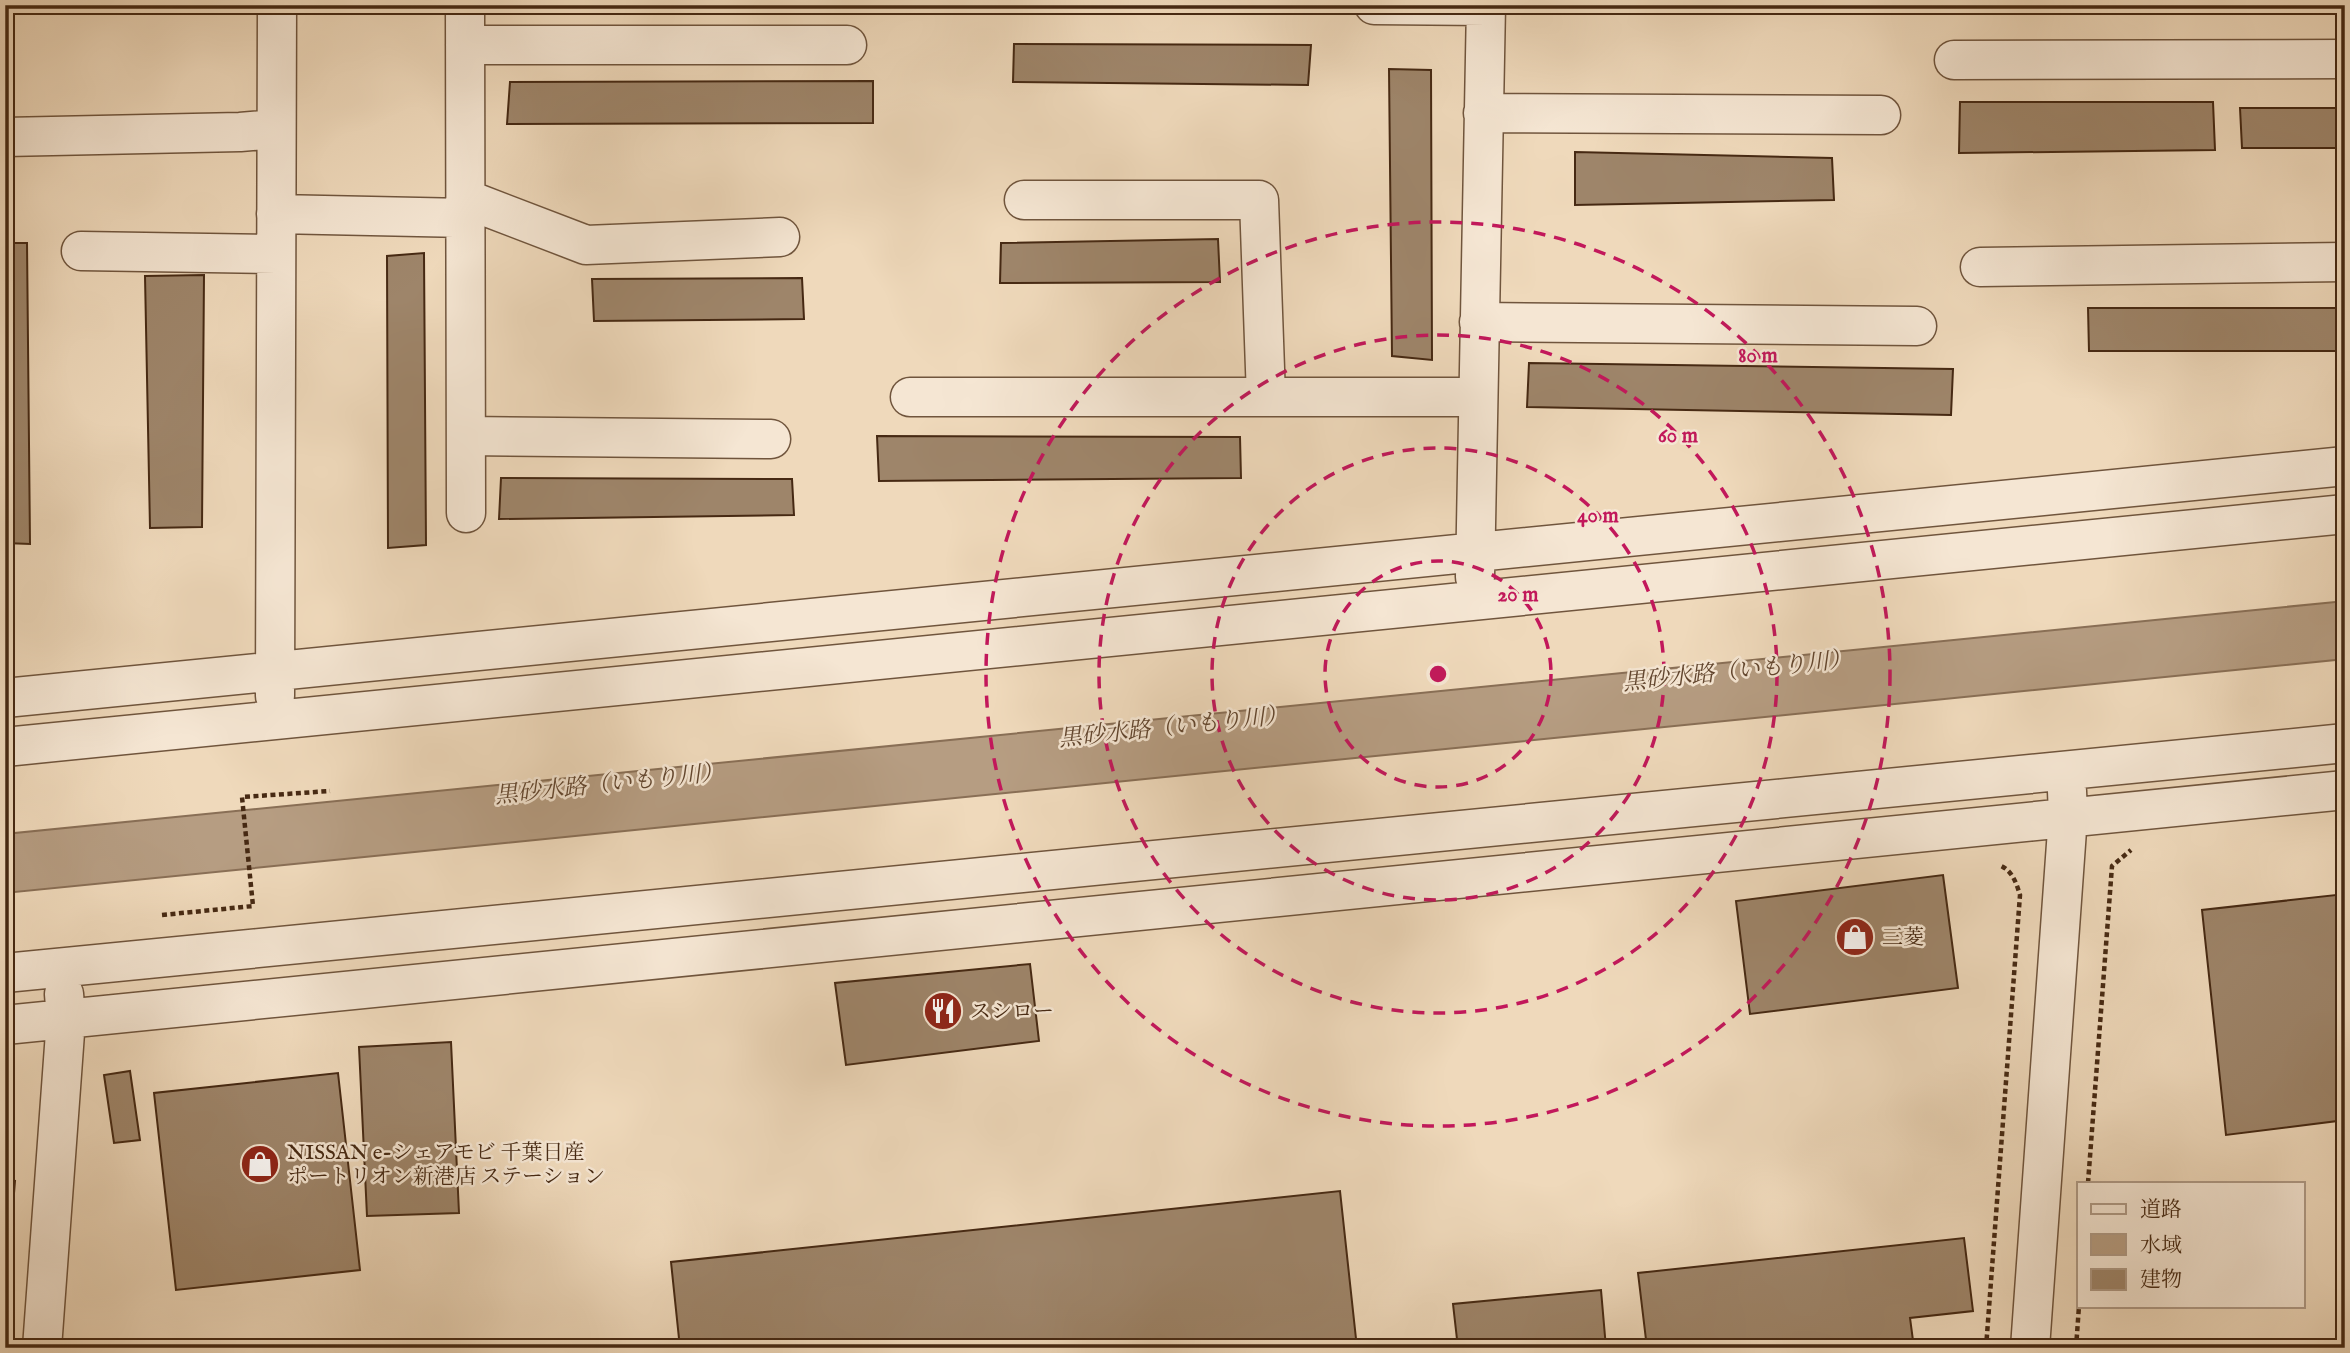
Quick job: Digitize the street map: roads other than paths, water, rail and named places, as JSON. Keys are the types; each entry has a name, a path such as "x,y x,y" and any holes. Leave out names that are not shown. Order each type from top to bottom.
{"street":[{"path":"275,720 277,5"},
{"path":"465,5 466,513"},
{"path":"1374,5 1486,6 1475,600"},
{"path":"465,45 847,45"},
{"path":"1955,60 2345,58"},
{"path":"1483,113 1881,115"},
{"path":"5,137 276,130"},
{"path":"1024,200 1259,200 1266,397"},
{"path":"276,214 466,209 586,245 780,237"},
{"path":"81,251 276,254"},
{"path":"1980,267 2345,262"},
{"path":"1479,322 1917,326"},
{"path":"910,397 1478,397"},
{"path":"466,436 771,439"},
{"path":"5,698 2345,466"},
{"path":"5,747 2345,513"},
{"path":"5,973 2345,743"},
{"path":"2030,1348 2068,816 2067,772"},
{"path":"5,1025 2345,790"},
{"path":"42,1348 66,1019 62,968"}],"water":[{"name":"黒砂水路（いもり川）","path":"2345,601 2345,659 5,893 5,834"}],"place":[{"name":"三菱","path":"1855,937"},
{"name":"スシロー","path":"943,1011"},
{"name":"NISSAN e-シェアモビ 千葉日産 ポートリオン新港店 ステーション","path":"260,1164"}]}
